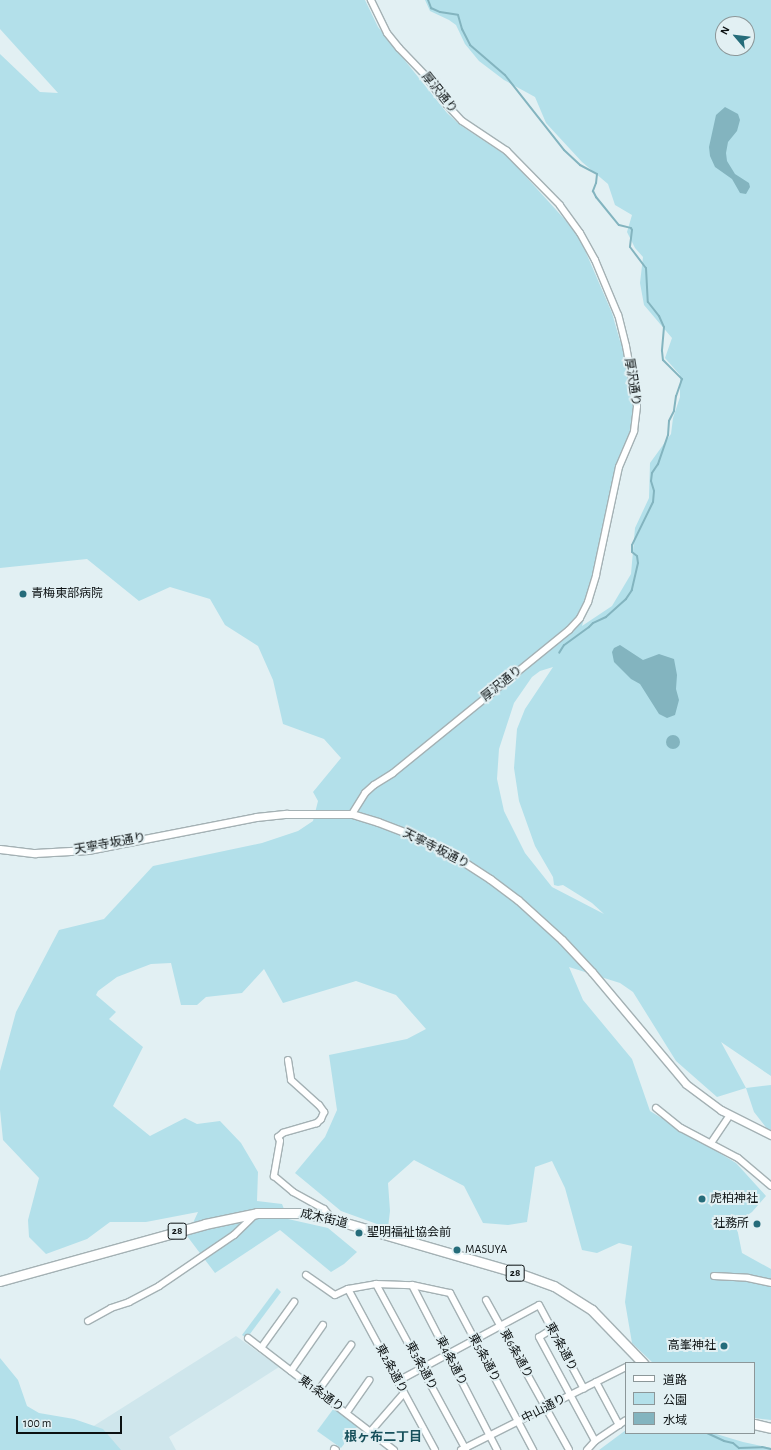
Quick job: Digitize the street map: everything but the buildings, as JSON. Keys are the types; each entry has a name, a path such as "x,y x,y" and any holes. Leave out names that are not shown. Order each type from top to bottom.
{"main road":[{"name":"成木街道","path":"0,1281 173,1232 257,1213 290,1212 332,1219 518,1273 554,1286 592,1310 639,1362"},
{"path":"755,1424 771,1428"}],"street":[{"name":"厚沢通り","path":"352,814 365,793 374,785 393,772 569,630 580,618 588,602 596,575 619,467 634,431 637,411 636,399 620,324 595,260 580,233 560,206 506,151 462,121 446,104 426,76 387,33 371,0"},
{"name":"天寧寺坂通り","path":"0,848 35,853 88,850 256,817 286,814 352,814 386,825 432,844 469,865 518,900 562,940 592,972 686,1084 708,1101 730,1115 771,1135"},
{"path":"288,1060 291,1080 319,1104 324,1112 321,1119 317,1123 283,1133 278,1138 280,1141 274,1176 293,1192 324,1209 332,1219"},
{"path":"656,1108 681,1128 738,1158 771,1186"},
{"path":"711,1143 730,1115"},
{"path":"88,1321 111,1308 129,1302 159,1286 234,1235 257,1213"},
{"path":"306,1275 335,1295 348,1289 376,1284 412,1285"},
{"path":"714,1276 748,1278 771,1283"},
{"name":"東3条通り","path":"376,1284 464,1449"},
{"name":"東5条通り","path":"412,1285 450,1293 533,1450"},
{"name":"東4条通り","path":"412,1285 497,1450"},
{"name":"東2条通り","path":"348,1289 435,1450"},
{"name":"東6条通り","path":"486,1300 569,1450"},
{"path":"261,1348 294,1302"},
{"name":"東7条通り","path":"500,1326 538,1305 584,1390"},
{"path":"291,1371 323,1325"},
{"path":"398,1381 500,1326"},
{"path":"552,1329 539,1337 595,1441"},
{"name":"東1条通り","path":"248,1338 394,1450"},
{"path":"318,1391 352,1345"},
{"name":"中山通り","path":"464,1449 584,1390 596,1382 625,1368"},
{"path":"346,1412 369,1380"},
{"path":"596,1382 620,1425"},
{"path":"371,1431 404,1393"},
{"path":"587,1450 595,1441 625,1421"}],"shaded area":[{"path":"236,1336 279,1367 169,1437 176,1450 110,1450 92,1427"}],"green space":[{"path":"0,0 365,0 378,27 447,113 460,125 507,156 578,234 612,313 620,341 630,348 632,373 641,395 636,409 629,449 613,478 614,502 582,626 612,606 631,574 635,528 649,498 650,463 671,434 673,418 680,397 680,375 665,358 672,338 644,305 640,283 643,257 635,248 627,232 632,215 615,205 608,184 582,162 546,123 535,97 504,80 479,61 465,44 456,25 430,11 425,0 771,0 771,1076 721,1042 746,1088 717,1097 676,1061 633,992 620,983 569,967 583,1000 632,1059 650,1111 736,1163 766,1196 752,1212 736,1223 742,1253 771,1269 771,1420 755,1418 755,1362 652,1362 632,1343 625,1302 632,1246 619,1243 597,1253 582,1250 565,1188 552,1161 535,1167 527,1222 508,1225 483,1223 464,1186 414,1160 388,1183 390,1211 388,1228 341,1211 295,1173 325,1137 337,1110 329,1055 407,1039 426,1029 396,995 356,981 283,1003 264,969 242,993 206,997 197,1005 181,1005 171,963 151,964 117,977 98,991 96,995 116,1012 109,1019 143,1047 113,1106 150,1136 185,1118 197,1124 220,1121 241,1143 258,1172 257,1201 282,1204 288,1219 328,1228 357,1252 344,1264 331,1272 280,1230 215,1273 187,1236 198,1212 146,1222 110,1222 87,1239 46,1254 29,1237 28,1220 39,1178 3,1140 0,1110 0,1071 16,1012 59,930 104,919 153,866 262,843 298,831 313,821 318,801 313,792 341,758 324,739 283,724 273,680 258,646 225,625 210,599 170,587 139,601 87,559 0,568 0,54 40,92 58,93 0,29","holes":["553,667 525,709 517,729 514,768 519,801 535,846 553,877 554,885 563,885 592,903 604,914 552,887 525,853 504,811 497,779 499,749 514,703 532,677 540,671"]},
{"path":"771,1085 771,1131 768,1130 754,1112 746,1088"},
{"path":"277,1288 281,1292 247,1338 242,1335"},
{"path":"0,1358 18,1380 27,1406 39,1413 74,1419 103,1429 121,1450 0,1450"},
{"path":"334,1408 358,1426 341,1448 317,1431"},
{"path":"625,1431 625,1434 716,1434 771,1448 771,1450 599,1450"}],"water":[{"path":"725,107 738,114 740,120 737,131 728,142 726,153 727,161 735,174 749,183 750,187 746,194 740,193 732,179 715,167 710,156 709,147 716,115"},
{"path":"620,645 643,660 659,654 674,659 677,675 676,689 679,700 675,715 667,718 659,714 640,684 631,679 614,662 612,652 614,648"},
{"path":"673,735 678,737 680,742 678,747 673,749 668,747 666,742 668,737"}],"waterway":[{"path":"428,0 431,8 440,12 458,15 462,29 470,45 505,75 564,150 580,165 597,174 593,191 596,197 619,225 631,228 632,230 630,247 646,268 648,302 659,316 664,327 662,351 663,360 682,379 676,396 674,411 669,421 668,435 658,464 652,473 651,481 654,491 653,502 632,545 632,552 637,556 638,563 632,590 626,599 606,617 593,623 564,645 559,653"},
{"path":"709,1434 724,1441 733,1443 739,1448 762,1447 771,1449"}],"place":[{"name":"青梅東部病院","path":"23,594"},
{"name":"虎柏神社","path":"702,1199"},
{"name":"社務所","path":"757,1224"},
{"name":"聖明福祉協会前","path":"359,1233"},
{"name":"MASUYA","path":"457,1250"},
{"name":"高峯神社","path":"724,1346"}],"district":[{"name":"根ヶ布二丁目","path":"383,1438"}]}
